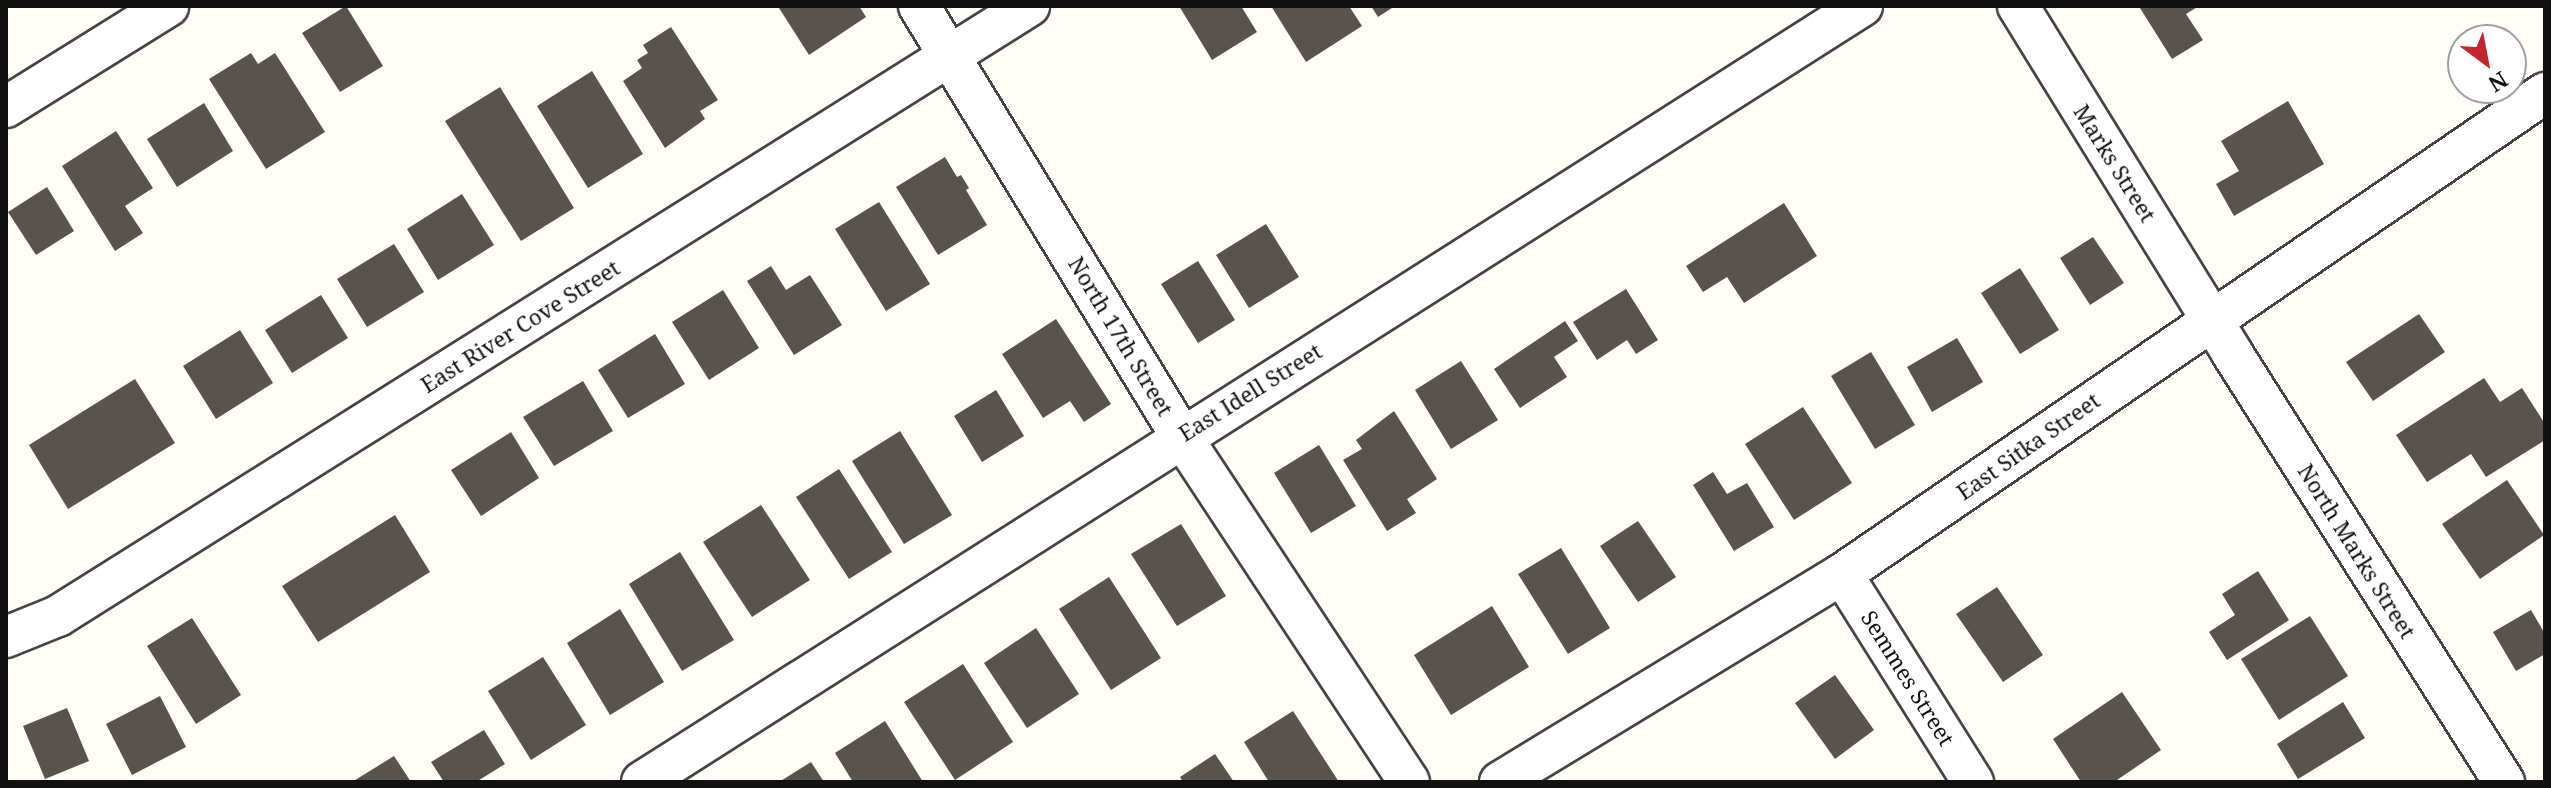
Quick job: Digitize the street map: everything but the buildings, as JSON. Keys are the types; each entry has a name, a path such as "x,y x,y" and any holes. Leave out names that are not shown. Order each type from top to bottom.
{"street":[{"path":"6,107 168,6"},
{"name":"North 17th Street","path":"919,6 1181,436 1409,782"},
{"name":"East River Cove Street","path":"6,637 58,616 1029,6"},
{"name":"East Idell Street","path":"642,782 1181,436 1862,6"},
{"name":"Marks Street","path":"2018,6 2211,320"},
{"name":"East Sitka Street","path":"1500,782 1842,574 2545,93"},
{"name":"North Marks Street","path":"2211,320 2504,782"},
{"name":"Semmes Street","path":"1842,574 1973,782"}]}
